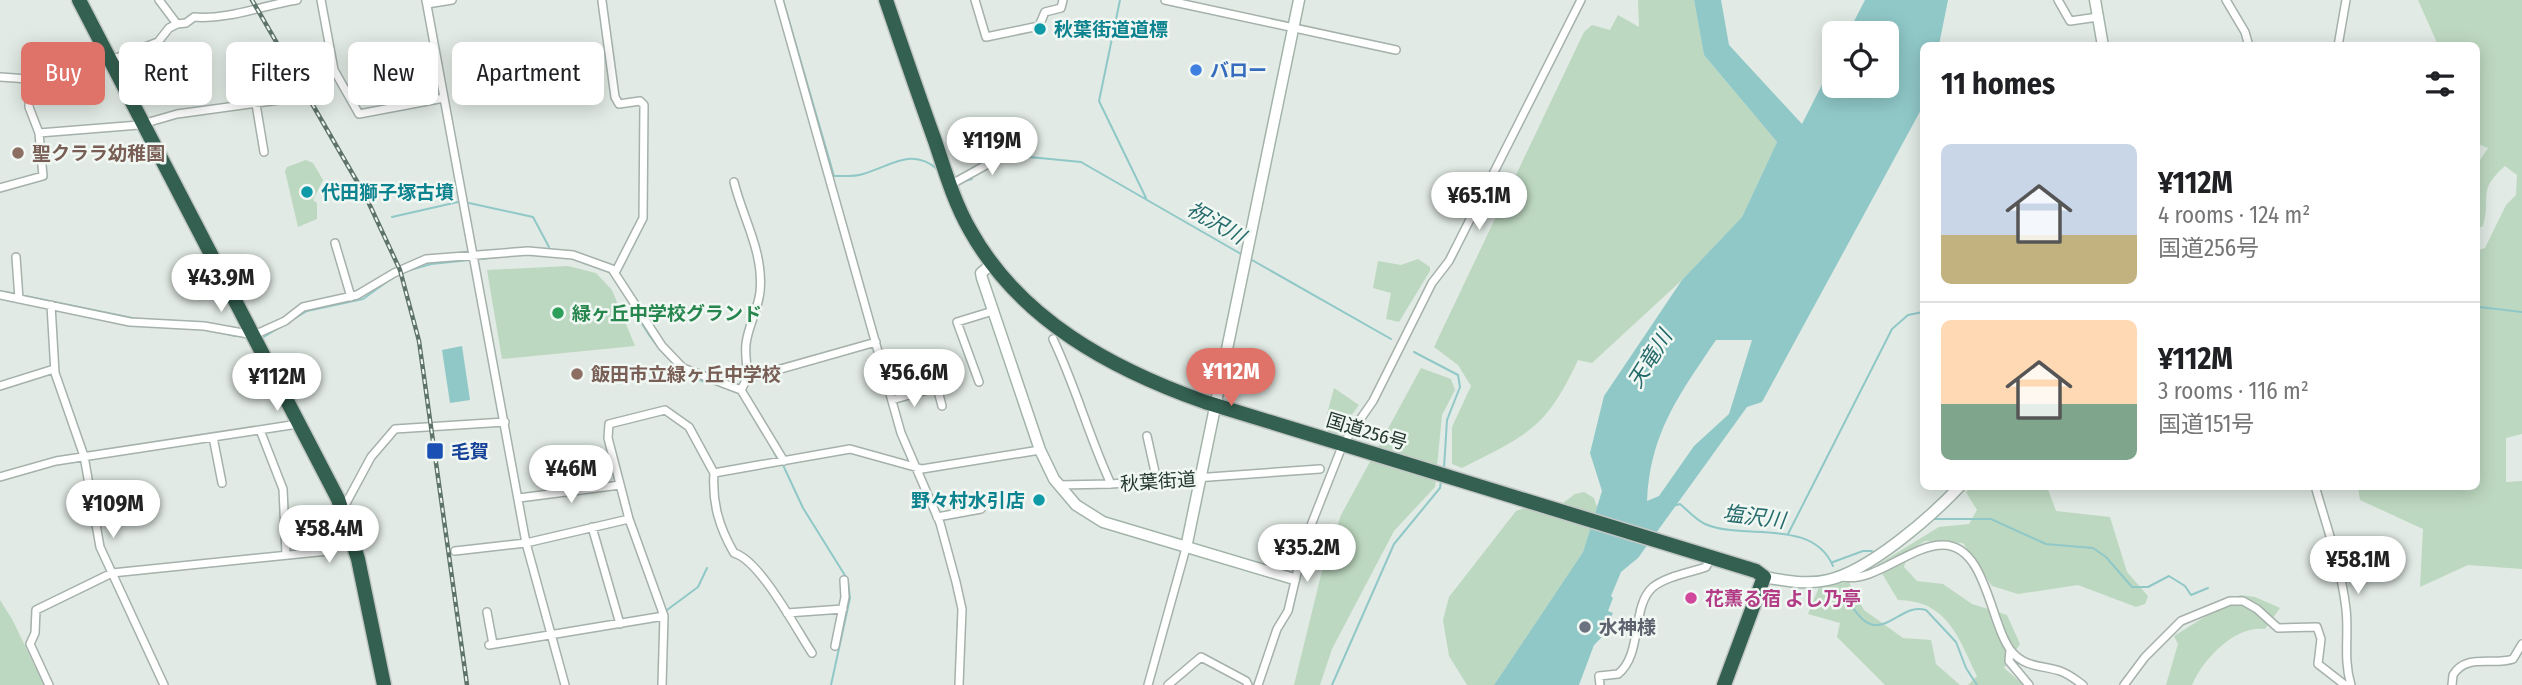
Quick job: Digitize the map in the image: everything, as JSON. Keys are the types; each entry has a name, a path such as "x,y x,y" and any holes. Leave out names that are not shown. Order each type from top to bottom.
{"highway":[{"path":"79,0 342,510 345,527 358,559 384,685"},
{"name":"国道256号","path":"886,0 971,233 1026,300 1091,352 1131,374 1216,405 1711,557 1764,577"},
{"path":"1724,685 1764,577"}],"street":[{"path":"159,0 177,24"},
{"path":"111,60 158,42 169,28 186,23 194,17 251,11 262,5 297,0"},
{"path":"321,0 334,70 359,114 444,98"},
{"path":"452,0 426,2 526,543 565,685"},
{"path":"592,0 602,1 615,97 619,104 640,101 643,106 643,218 615,273"},
{"path":"779,0 892,400 916,469 937,517 961,600 959,685"},
{"path":"975,0 986,37 1039,26 1045,12 1061,8 1063,0"},
{"path":"1165,0 1396,50"},
{"path":"1148,685 1186,548 1299,0"},
{"path":"1258,685 1277,629 1288,611 1304,544 1345,445 1373,401 1432,284 1449,261 1581,0"},
{"path":"2058,0 2070,21 2098,17"},
{"path":"2095,0 2102,42"},
{"path":"2226,0 2248,42"},
{"path":"2339,42 2346,0"},
{"path":"0,77 29,79 29,107 39,133 43,176 0,188"},
{"path":"39,133 144,124 177,114 248,105"},
{"path":"256,105 264,152"},
{"path":"950,178 965,176 997,159 1014,155"},
{"path":"734,182 755,243 761,274 760,294 746,344 749,378 741,390"},
{"path":"335,243 351,297"},
{"path":"0,295 130,322 204,326 254,335 312,303 351,297 426,259 528,251 573,255 606,264 615,273 671,357 696,375 741,390 784,461"},
{"path":"16,257 19,299"},
{"path":"993,263 981,273 1040,450 1058,485 1076,505 1102,522 1294,579"},
{"path":"51,305 54,369 84,456 100,547 164,685"},
{"path":"979,382 957,322 993,311"},
{"name":"秋葉街道","path":"1053,339 1071,377 1089,435 1111,484 1320,469"},
{"path":"749,378 876,342"},
{"path":"0,386 54,369"},
{"path":"892,400 937,387 942,405"},
{"path":"662,685 664,616 629,519 608,438 608,424 638,419 659,410 675,415 689,427 714,473 715,510 730,546 734,552 744,555 787,613 812,653"},
{"path":"342,510 371,457 395,429 505,422"},
{"path":"0,477 84,456 299,424"},
{"path":"260,430 283,489 286,554"},
{"path":"1147,436 1157,481"},
{"path":"213,437 222,483"},
{"path":"714,473 850,449 916,469 1040,450"},
{"path":"1058,485 1111,484"},
{"path":"519,498 620,485"},
{"path":"1764,577 1799,583 1840,576 1921,523 1956,490"},
{"path":"2316,490 2332,540 2346,608 2345,665 2351,685"},
{"path":"937,517 981,509"},
{"path":"455,551 526,543 629,519"},
{"path":"49,685 30,644 35,633 36,610 112,573 328,551 345,527"},
{"path":"592,527 620,624"},
{"path":"1840,576 1847,578 1882,568 1933,546 1953,546 1969,557 2010,650 2024,662 2059,670 2083,685"},
{"path":"1600,685 1600,676 1618,674 1624,669 1648,593 1661,582 1706,568 1711,557"},
{"path":"835,646 843,609 844,580"},
{"path":"2124,685 2145,657 2181,621 2230,601 2243,601 2257,609 2277,628 2317,627 2321,639 2318,664 2345,685"},
{"path":"787,613 843,609"},
{"path":"487,612 491,644 664,616"},
{"path":"2452,685 2453,674 2463,665 2483,660 2512,659 2522,644"},
{"path":"2010,650 2009,661 2029,685"},
{"path":"1168,685 1201,657 1246,681 1248,685"}],"green space":[{"path":"1638,0 1694,0 1704,55 1777,142 1742,217 1682,280 1592,363 1578,360 1556,401 1532,428 1519,438 1462,468 1452,464 1452,427 1471,386 1458,365 1434,347 1584,32 1592,25 1610,30 1618,15 1639,27"},
{"path":"2418,0 2522,0 2522,434 2506,438 2506,482 2522,481 2522,569 2468,565 2420,587 2423,529 2360,500 2358,490 2480,490 2480,250 2485,248 2506,205 2516,195 2517,175 2505,166 2491,182 2486,194 2483,226 2480,227 2480,160 2488,148 2480,145 2480,42 2437,42"},
{"path":"306,160 313,163 323,180 313,200 317,203 317,219 298,227 285,171 287,167"},
{"path":"1418,259 1430,267 1430,271 1399,322 1386,319 1391,293 1373,288 1378,261 1401,265"},
{"name":"緑ヶ丘中学校グランド","path":"568,266 596,273 612,290 635,346 502,359 487,270"},
{"path":"1421,368 1451,379 1455,390 1442,415 1435,487 1394,531 1332,649 1320,685 1294,685 1321,575 1341,515"},
{"path":"1334,388 1359,405 1337,435 1328,431 1327,414"},
{"path":"2048,490 2056,511 2110,517 2127,572 2148,596 2145,604 2136,607 2078,585 2018,594 1992,586 1963,543 1925,541 1909,551 1904,567 1917,581 1943,584 1972,604 2007,615 2020,644 2004,668 2024,685 1968,685 1977,676 1949,624 1929,607 1898,600 1877,565 1939,527 1969,524 1977,510 1966,492"},
{"path":"1584,492 1594,498 1597,507 1583,552 1494,685 1467,685 1449,656 1443,620 1449,597 1516,511 1549,499 1563,503 1575,494"},
{"path":"1849,582 1864,610 1903,638 1931,640 1936,664 1960,685 1885,685 1837,637 1840,623 1808,614 1819,587"},
{"path":"2240,595 2255,597 2280,608 2265,629 2242,632 2221,646 2204,665 2192,685 2166,685 2178,644 2174,636"},
{"path":"0,600 12,619 44,685 0,685"}],"water":[{"name":"天竜川","path":"1694,0 1721,0 1729,45 1802,124 1822,85 1822,98 1899,98 1899,21 1854,21 1865,0 1948,0 1940,42 1920,42 1920,112 1762,402 1747,407 1638,558 1621,572 1608,611 1613,613 1601,638 1594,645 1579,685 1494,685 1583,552 1602,491 1590,453 1604,396 1682,280 1742,217 1777,142 1704,55","holes":["1716,340 1752,340 1729,414 1694,446 1659,496 1647,501 1649,477 1660,435 1690,379"]},
{"path":"462,346 470,400 450,403 442,350"}],"waterway":[{"name":"祝沢川","path":"783,0 834,176 860,175 910,159 919,159 937,169"},
{"path":"1120,0 1099,101 1146,198"},
{"name":"祝沢川","path":"1019,156 1081,162 1241,254"},
{"name":"祝沢川","path":"965,181 972,179"},
{"path":"392,217 458,202"},
{"path":"469,203 533,217 549,247"},
{"path":"518,255 533,255"},
{"path":"482,259 505,256"},
{"path":"410,270 431,264 470,260"},
{"name":"祝沢川","path":"1252,260 1391,339"},
{"path":"262,338 307,311 363,299 395,276"},
{"path":"6,292 15,294"},
{"path":"25,296 137,319 194,322"},
{"path":"2480,307 2522,312"},
{"path":"636,312 656,345 683,370 706,383"},
{"path":"1788,534 1892,329 1908,315 1920,313"},
{"path":"223,333 235,336"},
{"name":"祝沢川","path":"1414,352 1458,375 1460,387 1447,420 1444,468"},
{"path":"766,437 777,458"},
{"path":"783,465 803,508 846,577"},
{"name":"祝沢川","path":"1332,685 1394,544 1440,488 1441,481"},
{"name":"塩沢川","path":"1673,506 1680,504 1705,524 1721,529 1776,533 1810,541 1823,551 1833,566"},
{"path":"1934,519 1991,519 2046,544 2093,548 2106,557 2132,587 2148,587 2169,576 2185,586 2191,595 2208,588"},
{"path":"1833,562 1863,551 1872,551"},
{"path":"667,610 698,587 707,568"},
{"path":"831,685 850,598 848,582"},
{"name":"塩沢川","path":"1843,589 1855,610 1866,622 1876,625 1915,609 1926,610 1956,642 1966,668 1977,685"}],"railway":[{"path":"252,0 366,197 400,270 419,341 467,685"}],"place":[{"name":"秋葉街道道標","path":"1040,29"},
{"name":"バロー","path":"1196,70"},
{"name":"聖クララ幼稚園","path":"18,153"},
{"name":"代田獅子塚古墳","path":"307,192"},
{"name":"緑ヶ丘中学校グランド","path":"558,313"},
{"name":"飯田市立緑ヶ丘中学校","path":"577,374"},
{"name":"毛賀","path":"435,451"},
{"name":"野々村水引店","path":"1039,500"},
{"name":"花薫る宿 よし乃亭","path":"1691,598"},
{"name":"水神様","path":"1585,627"}]}
